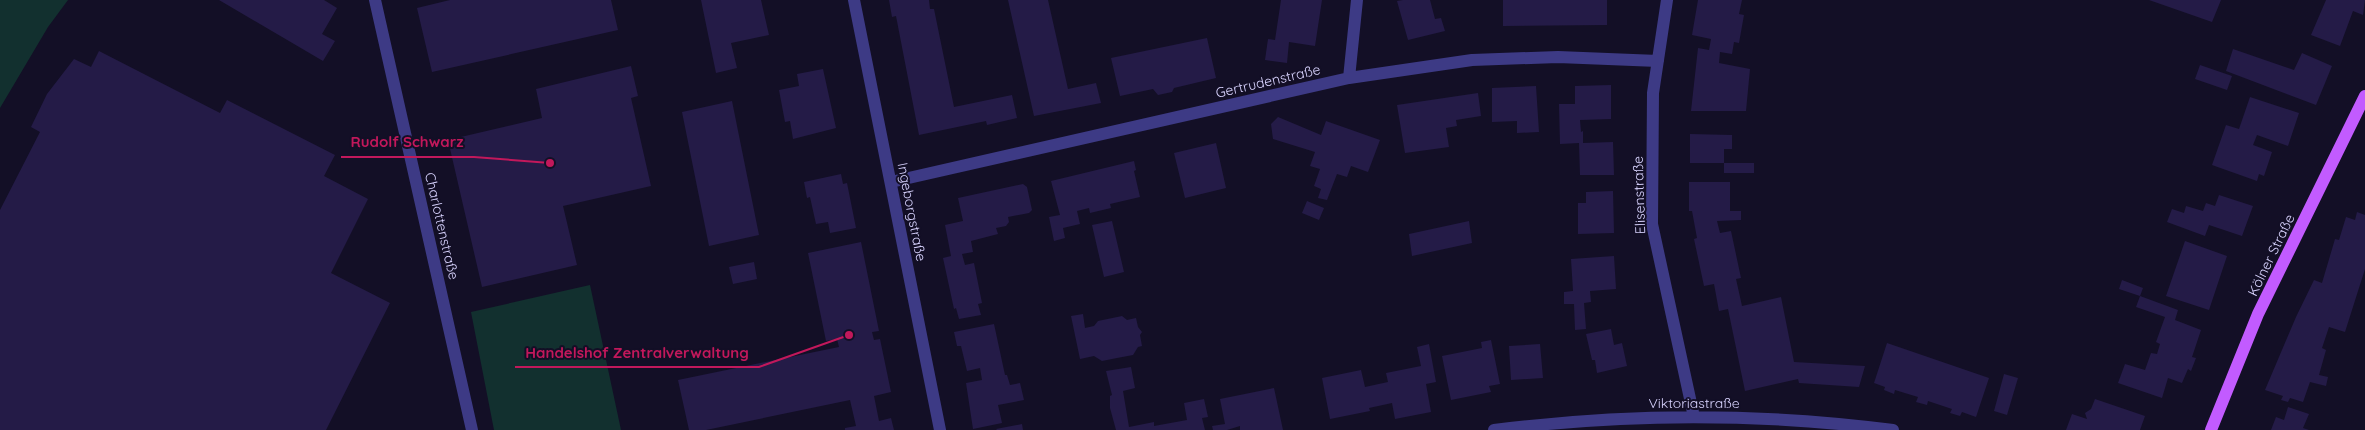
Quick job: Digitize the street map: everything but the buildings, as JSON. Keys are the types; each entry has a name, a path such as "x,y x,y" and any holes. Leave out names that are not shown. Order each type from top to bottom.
{"main road":[{"name":"Kölner Straße","path":"2211,430 2258,314 2365,96"}],"street":[{"name":"Charlottenstraße","path":"375,0 472,430"},
{"name":"Ingeborgstraße","path":"854,0 940,430"},
{"path":"1350,78 1357,0"},
{"name":"Elisenstraße","path":"1667,0 1653,93 1652,224 1694,417"},
{"name":"Gertrudenstraße","path":"891,182 1350,78 1472,60 1558,57 1658,62"},
{"name":"Viktoriastraße","path":"1494,430 1694,417 1843,424 1893,430"}],"green space":[{"path":"0,0 68,0 48,27 0,108"},
{"path":"590,285 621,430 494,430 471,312"}],"place":[{"name":"Rudolf Schwarz","path":"550,163"},
{"name":"Handelshof Zentralverwaltung","path":"849,335"}]}
